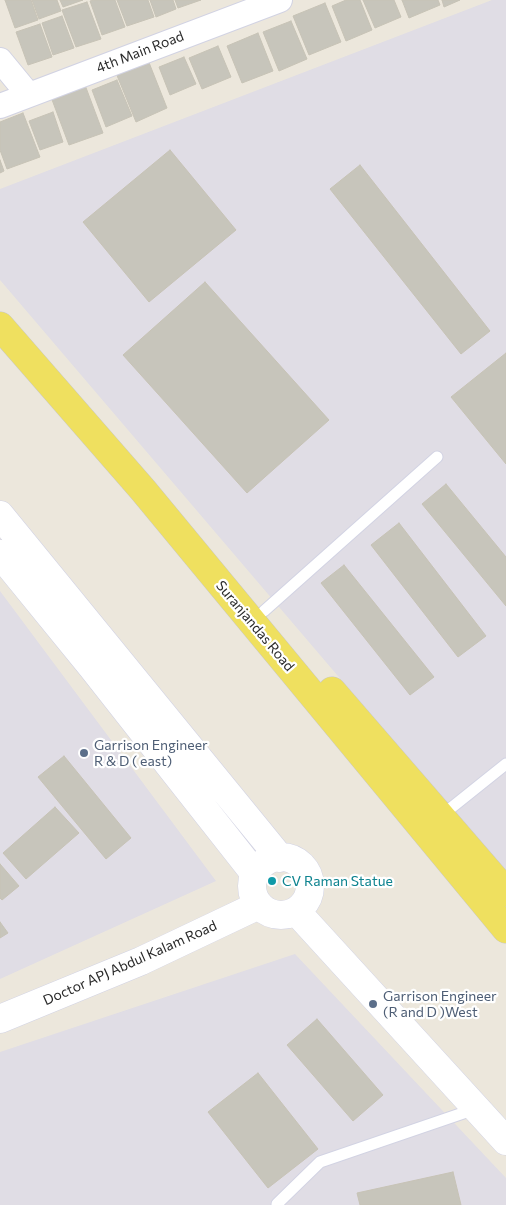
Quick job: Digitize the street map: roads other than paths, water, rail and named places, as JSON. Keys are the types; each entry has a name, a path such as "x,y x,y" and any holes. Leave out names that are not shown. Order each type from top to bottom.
{"main road":[{"name":"Suranjandas Road","path":"0,306 119,440 506,892"},
{"name":"Suranjandas Road","path":"0,326 143,490 506,929"}],"street":[{"name":"4th Main Road","path":"0,106 280,0"},
{"path":"0,60 28,94"},
{"path":"0,515 280,858"},
{"path":"0,554 92,667 255,888 270,913 283,915 301,905 310,890 309,880 305,871 298,863 290,859 280,858 270,860 261,865 255,888"},
{"name":"Doctor APJ Abdul Kalam Road","path":"0,998 133,943 255,888"},
{"name":"Doctor APJ Abdul Kalam Road","path":"0,1019 141,961 255,888"},
{"path":"301,905 475,1097 506,1141"},
{"path":"475,1097 506,1112"}],"lane":[{"path":"264,611 437,457"},
{"path":"441,816 506,764"},
{"path":"277,1204 320,1162 475,1097"}],"place":[{"name":"Garrison Engineer R & D ( east)","path":"84,753"},
{"name":"CV Raman Statue","path":"272,881"},
{"name":"Garrison Engineer (R and D )West","path":"373,1004"}]}
